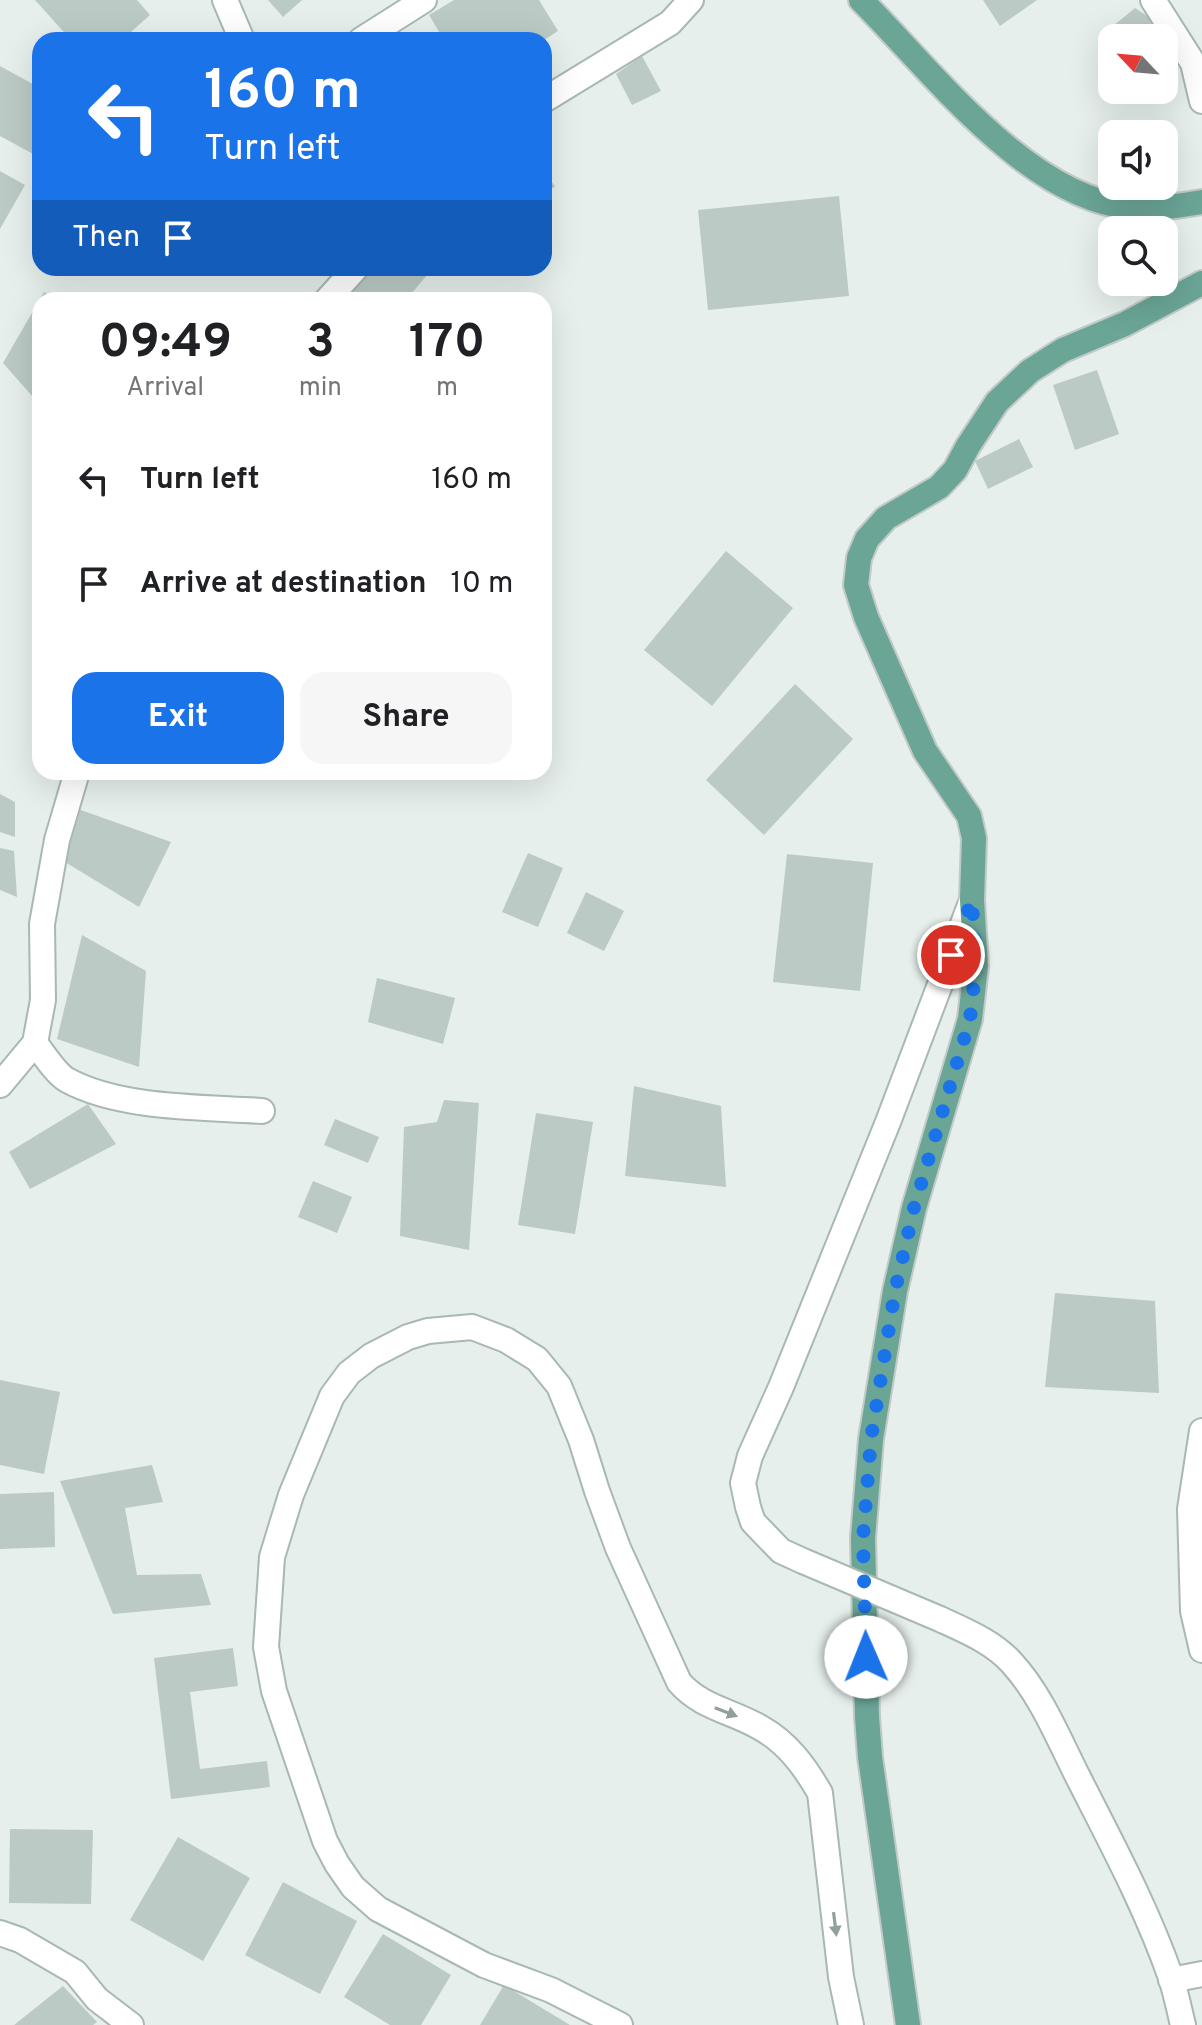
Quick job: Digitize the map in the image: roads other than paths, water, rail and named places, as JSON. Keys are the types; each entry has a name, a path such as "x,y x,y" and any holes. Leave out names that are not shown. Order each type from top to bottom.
{"main road":[{"path":"861,0 982,128 1055,182 1084,195 1125,207 1158,209 1202,201"},
{"path":"908,2025 870,1757 863,1538 871,1439 895,1291 914,1208 970,1019 976,966 972,900 974,838 969,816 925,751 866,617 856,585 859,558 867,539 886,518 939,487 955,470 997,402 1030,371 1063,350 1125,324 1202,283"}],"street":[{"path":"225,0 239,32"},
{"path":"374,32 424,0"},
{"path":"552,95 670,23 691,0"},
{"path":"1153,0 1193,63 1202,101"},
{"path":"334,292 349,276"},
{"path":"0,1085 35,1043 43,1000 42,924 57,840 75,780"},
{"path":"972,900 888,1122 750,1456 743,1483 753,1522 781,1551 980,1638 1012,1662 1034,1692 1152,1927 1183,2025"},
{"path":"35,1043 64,1079 97,1092 140,1103 262,1111"},
{"path":"620,2025 551,1990 484,1965 378,1909 353,1887 325,1841 274,1691 266,1647 272,1557 291,1495 319,1423 332,1396 349,1373 371,1356 408,1337 428,1331 472,1327 506,1340 537,1359 559,1386 618,1548 679,1682 687,1693 711,1707 762,1728 797,1757 820,1793 841,1977 851,2025"},
{"path":"1202,1431 1190,1509 1193,1611 1202,1650"},
{"path":"0,1933 20,1940 75,1972 97,1999 131,2025"},
{"path":"1171,1980 1202,1974"}]}
